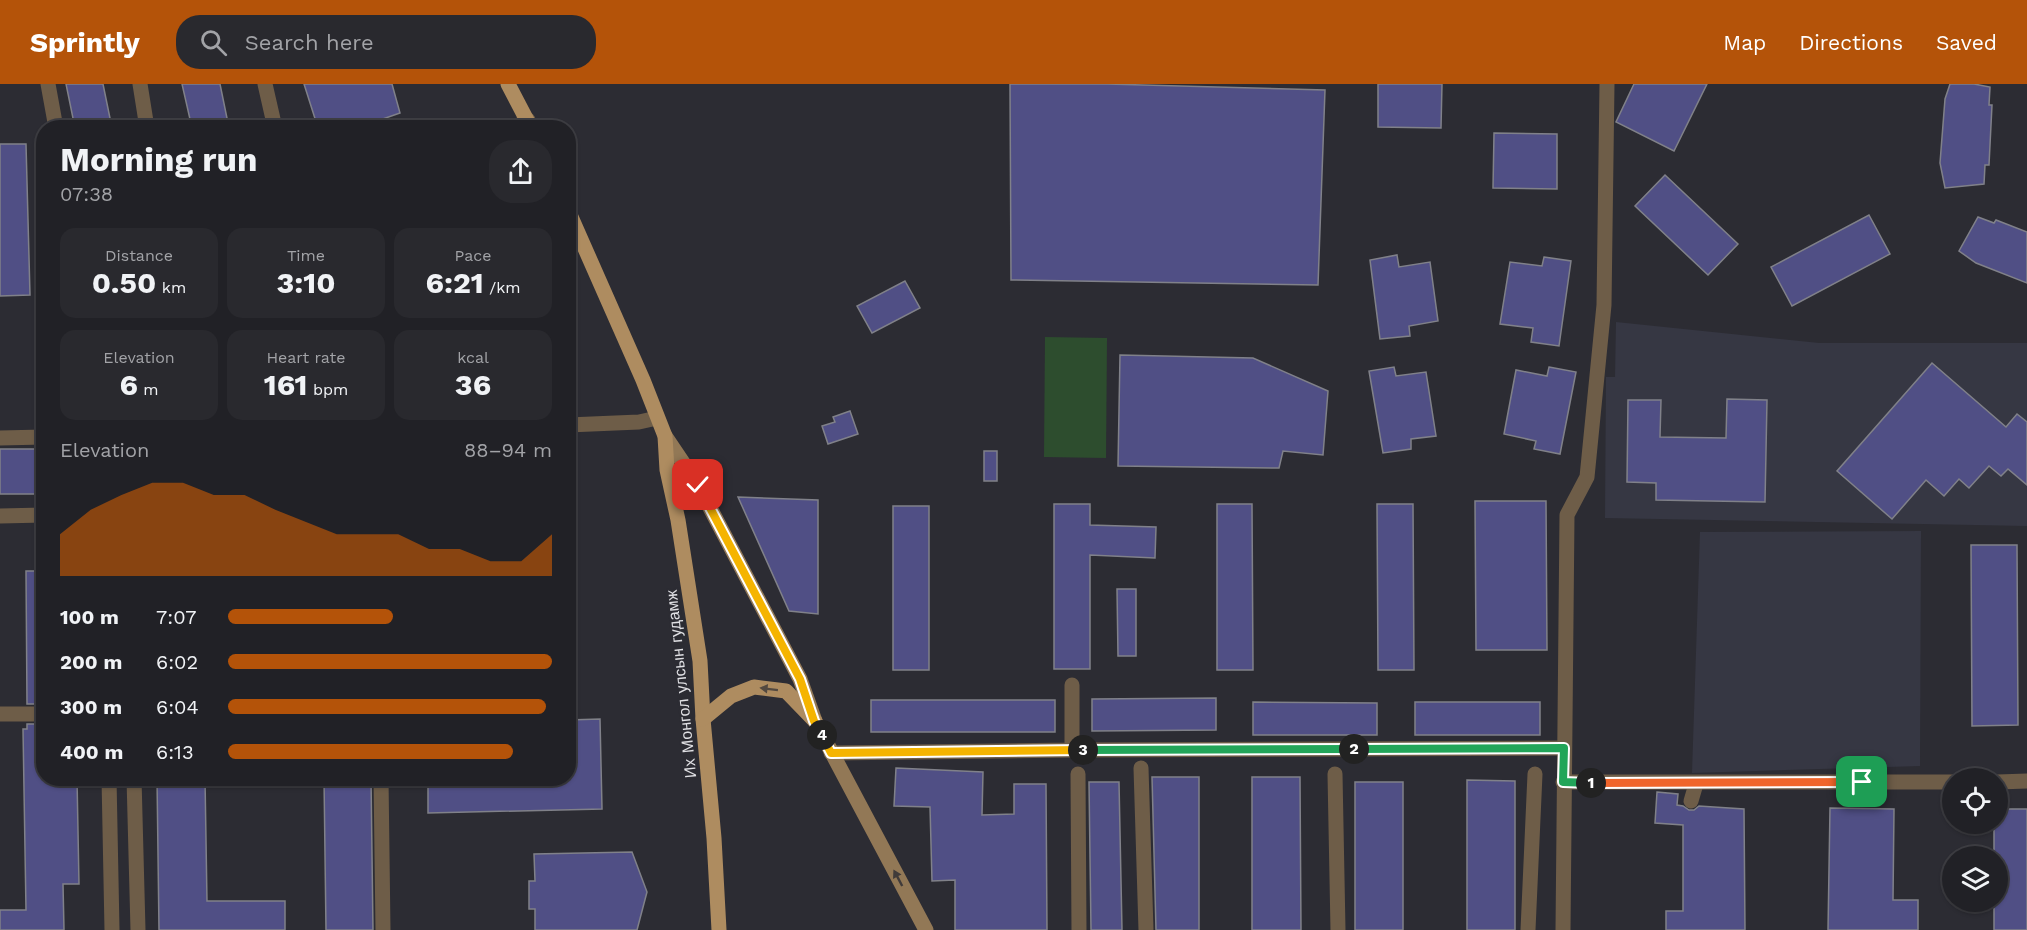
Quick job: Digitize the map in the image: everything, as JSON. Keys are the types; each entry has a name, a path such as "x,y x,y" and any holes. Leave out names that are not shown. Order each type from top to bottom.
{"main road":[{"path":"508,84 528,120"},
{"name":"Их Монгол улсын гудамж","path":"576,228 643,380 665,436 698,485 800,679 814,721 926,930"},
{"name":"Их Монгол улсын гудамж","path":"665,436 667,470 678,520 700,661 719,930"},
{"path":"703,719 731,696 754,687 786,691 814,721"}],"street":[{"path":"48,84 55,120"},
{"path":"140,84 146,120"},
{"path":"265,84 273,120"},
{"path":"1563,930 1568,515 1587,477 1604,305 1607,84"},
{"path":"576,425 639,422 657,418"},
{"path":"0,438 36,437"},
{"path":"0,516 36,515"},
{"path":"1072,685 1072,750"},
{"path":"0,714 36,714"},
{"path":"831,753 1564,748"},
{"path":"1141,768 1146,930"},
{"path":"1078,774 1079,930"},
{"path":"1335,774 1338,930"},
{"path":"1528,930 1535,774"},
{"path":"1563,782 1696,784 1942,782"},
{"path":"2008,782 2027,782"},
{"path":"1691,801 1696,784"},
{"path":"109,786 112,930"},
{"path":"134,786 138,930"},
{"path":"381,786 383,930"}],"shaded area":[{"path":"1616,322 1819,343 2027,343 2027,526 1605,518 1606,377 1615,377"},
{"path":"1921,531 1920,766 1692,773 1700,532"}],"green space":[{"path":"1045,337 1107,338 1106,458 1044,457"}],"building":[{"path":"66,84 103,84 110,120 73,120"},
{"path":"182,84 220,84 227,120 190,120"},
{"path":"304,84 392,84 400,113 380,120 315,120"},
{"path":"1010,84 1107,84 1325,90 1318,285 1011,280"},
{"path":"1378,84 1442,84 1441,128 1378,127"},
{"path":"1634,84 1707,84 1674,151 1616,122"},
{"path":"1950,84 1990,87 1989,105 1992,105 1989,165 1985,165 1984,184 1945,188 1940,163 1945,99"},
{"path":"1494,133 1557,134 1557,189 1493,188"},
{"path":"0,144 26,144 30,295 0,296"},
{"path":"1665,175 1738,244 1708,275 1635,206"},
{"path":"1869,215 1890,254 1792,306 1771,267"},
{"path":"1978,217 1994,223 1996,220 2027,232 2027,283 1976,263 1959,251"},
{"path":"1397,255 1399,267 1430,262 1438,321 1409,326 1410,336 1380,339 1370,260"},
{"path":"1544,257 1571,261 1559,346 1531,342 1533,328 1500,324 1510,262 1542,266"},
{"path":"905,281 920,308 872,333 857,306"},
{"path":"1120,355 1253,358 1328,391 1323,455 1283,451 1279,468 1118,466"},
{"path":"1932,363 2006,427 2017,414 2027,422 2027,485 2008,469 2001,476 1989,466 1969,488 1959,479 1944,496 1926,480 1892,519 1837,471"},
{"path":"1394,367 1396,376 1426,372 1436,436 1411,439 1411,449 1383,453 1369,371"},
{"path":"1549,367 1576,372 1560,454 1534,449 1536,441 1504,434 1516,370 1547,376"},
{"path":"1727,399 1767,400 1765,502 1656,500 1656,483 1627,482 1628,400 1661,400 1660,437 1726,438"},
{"path":"850,411 858,434 828,444 822,426 835,422 833,417"},
{"path":"0,449 36,449 36,494 0,494"},
{"path":"984,451 997,451 997,481 984,481"},
{"path":"738,497 818,500 818,614 789,611"},
{"path":"1475,501 1546,501 1547,650 1476,650"},
{"path":"1054,504 1090,504 1090,525 1156,527 1155,558 1090,555 1090,669 1054,669"},
{"path":"1217,504 1252,504 1253,670 1217,670"},
{"path":"1377,504 1413,504 1414,670 1378,670"},
{"path":"893,506 929,506 929,670 893,670"},
{"path":"1971,545 2017,545 2018,725 1972,726"},
{"path":"26,571 36,571 36,704 27,704"},
{"path":"1117,589 1136,589 1136,656 1118,656"},
{"path":"1216,698 1216,730 1092,731 1092,699"},
{"path":"871,700 1055,700 1055,732 871,732"},
{"path":"1253,702 1377,703 1377,735 1253,735"},
{"path":"1415,702 1540,702 1540,735 1415,735"},
{"path":"600,719 602,809 428,813 428,786 576,786 576,720"},
{"path":"27,724 36,724 36,786 77,786 79,884 63,884 64,930 0,930 0,910 26,910 23,729 27,729"},
{"path":"896,768 983,772 982,815 1014,814 1014,784 1046,784 1047,930 955,930 955,880 932,881 930,807 894,806"},
{"path":"1152,777 1199,777 1199,930 1156,930"},
{"path":"1252,777 1300,777 1301,930 1252,930"},
{"path":"1467,780 1515,781 1515,930 1467,930"},
{"path":"1089,782 1119,782 1122,930 1091,930"},
{"path":"1355,782 1403,782 1403,930 1355,930"},
{"path":"157,786 205,786 207,901 285,901 285,930 159,930"},
{"path":"324,786 371,786 373,930 326,930"},
{"path":"1657,792 1678,794 1677,805 1689,810 1694,810 1699,806 1744,809 1745,930 1666,930 1666,911 1683,911 1683,825 1655,823"},
{"path":"1830,808 1894,809 1893,900 1918,900 1918,930 1828,930"},
{"path":"2008,809 2027,809 2027,930 1994,930 1994,912 2008,912 2008,846 1994,846 1994,834 2008,834"},
{"path":"632,852 647,892 637,930 535,930 535,909 529,909 529,881 535,881 534,854"}],"route":[{"path":"698,485 800,679 814,721 831,753 1230,748 1564,748 1563,782 1696,784 1862,782"}]}
